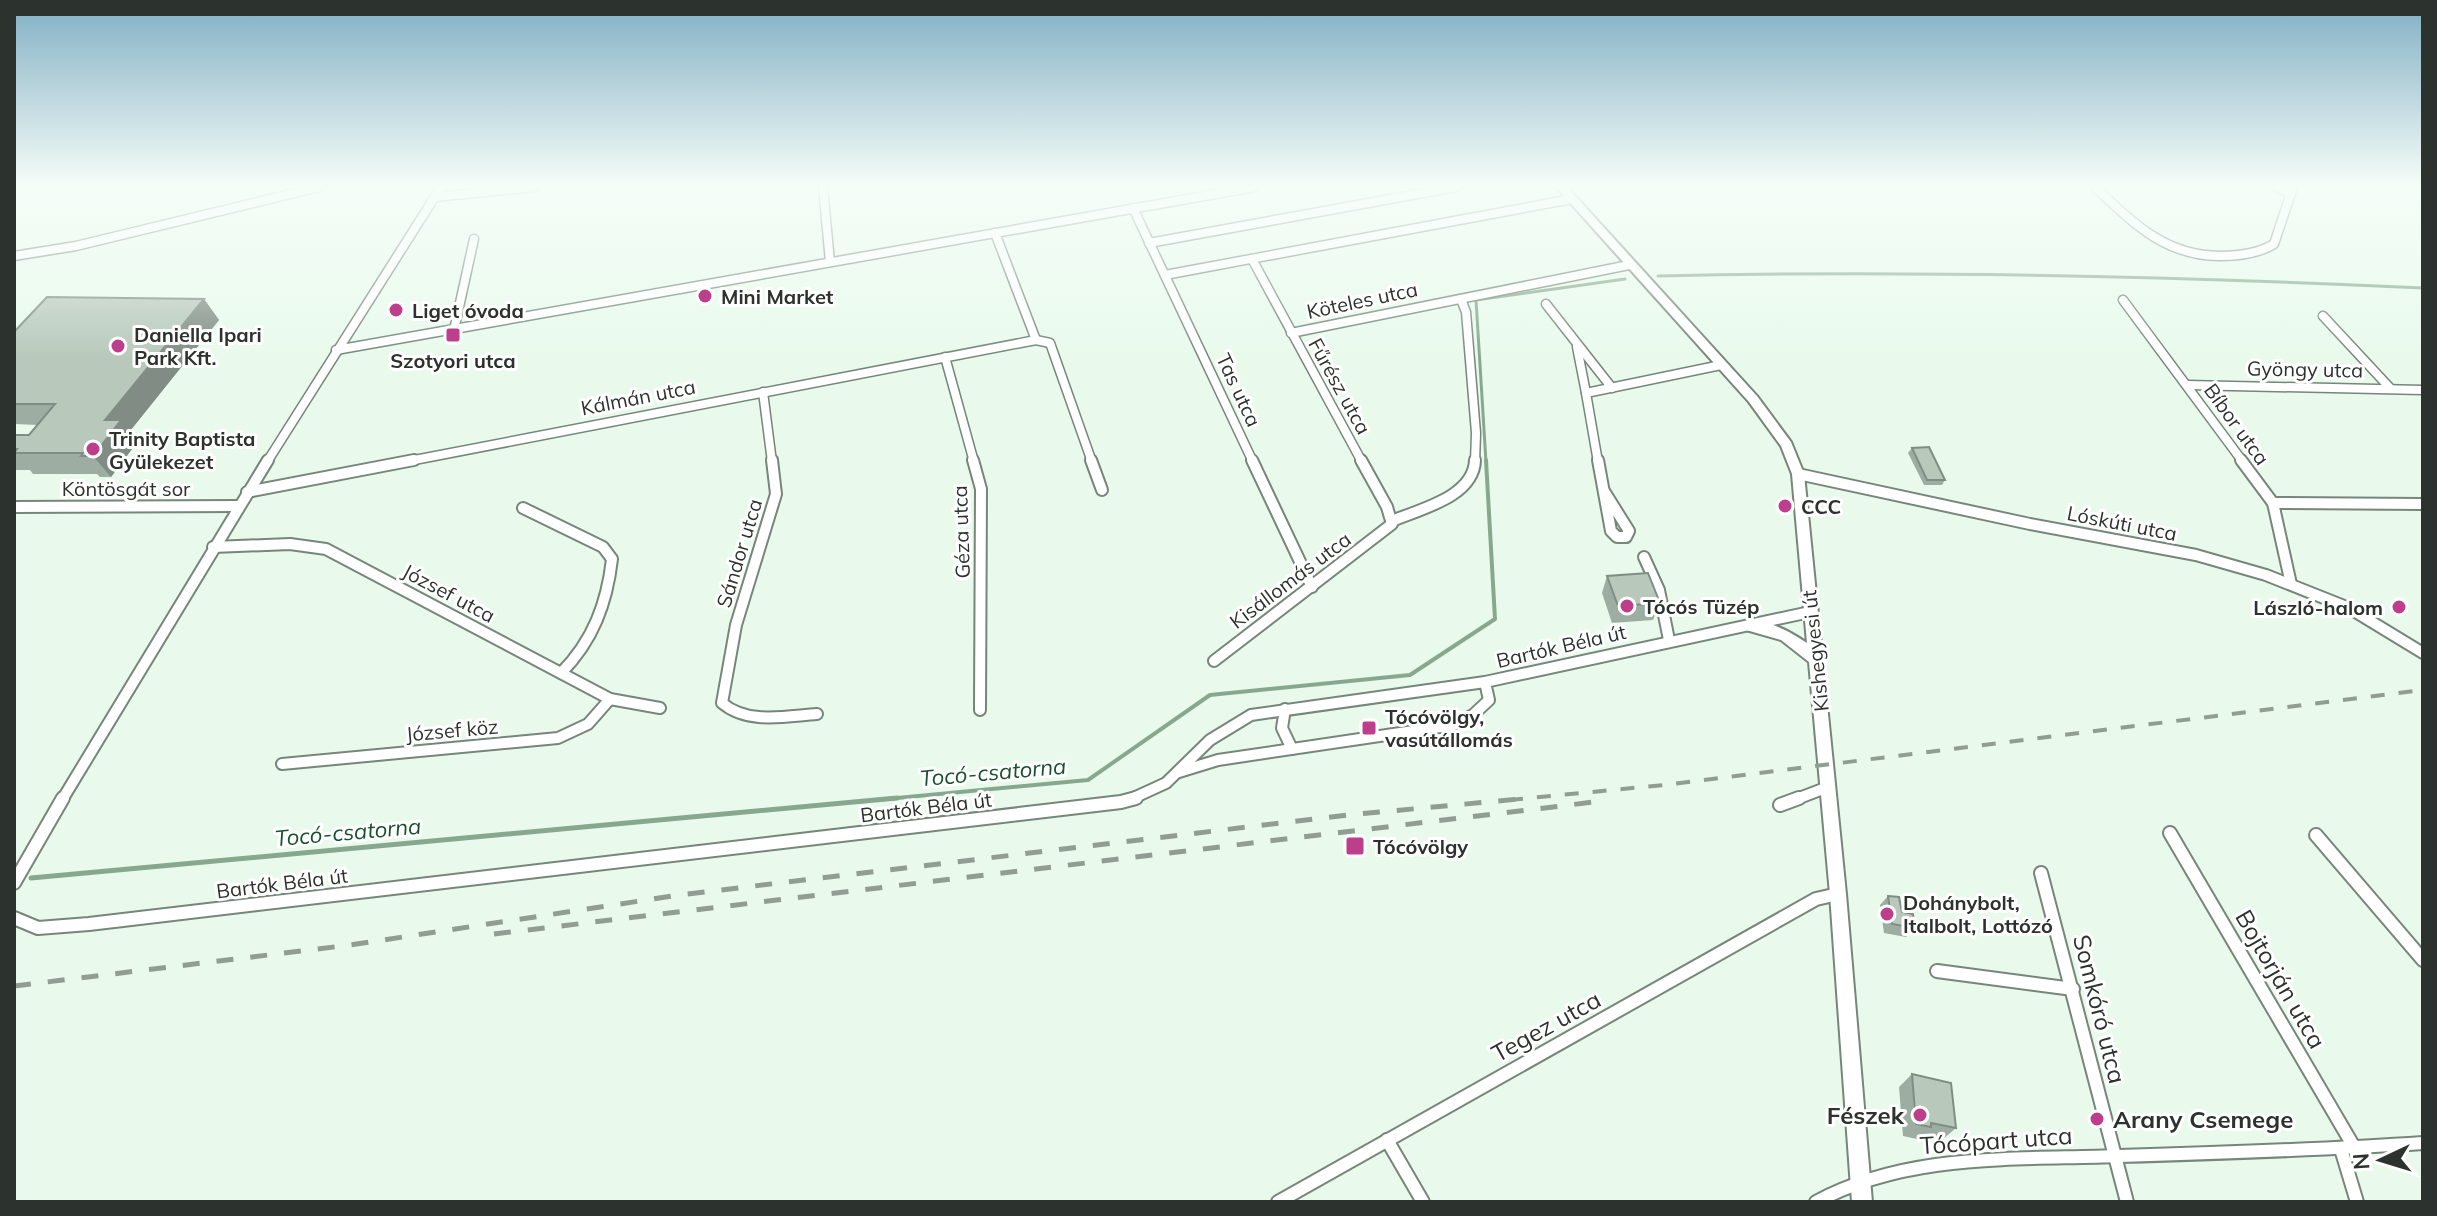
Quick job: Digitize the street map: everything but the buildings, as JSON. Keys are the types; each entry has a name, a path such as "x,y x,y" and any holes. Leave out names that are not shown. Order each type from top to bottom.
{"street":[{"path":"14,256 82,244"},
{"path":"14,883 80,767 238,506 405,244"},
{"path":"454,330 473,244"},
{"path":"828,244 830,262"},
{"path":"336,350 934,244"},
{"path":"999,244 1036,340 1050,343 1102,490"},
{"name":"Tas utca","path":"1149,244 1312,587"},
{"path":"1165,275 1333,244"},
{"name":"Kishegyesi út","path":"1611,244 1772,423 1787,445 1798,474 1838,894 1862,1202"},
{"path":"2160,244 2175,252 2200,257 2266,250 2274,244"},
{"name":"Fűrész utca","path":"1252,259 1390,525"},
{"name":"Köteles utca","path":"1291,333 1629,265"},
{"name":"Kisállomás utca","path":"1214,661 1390,525 1457,492 1472,475 1476,433 1466,312 1461,299"},
{"name":"Bíbor utca","path":"2123,300 2273,503 2291,584"},
{"path":"1546,304 1612,388"},
{"path":"2323,316 2390,388"},
{"name":"Kálmán utca","path":"247,492 1036,340"},
{"path":"1577,345 1604,491"},
{"name":"Géza utca","path":"945,357 981,489 980,710"},
{"path":"1586,393 1721,365"},
{"path":"1582,370 1597,370"},
{"name":"Gyöngy utca","path":"2187,385 2423,390"},
{"name":"Sándor utca","path":"763,392 776,494 736,625 722,703 728,710 753,716 817,714"},
{"name":"Lóskúti utca","path":"1798,474 2030,524 2196,555 2291,584 2349,608 2423,653"},
{"path":"2273,503 2423,504"},
{"name":"Köntösgát sor","path":"14,507 238,506"},
{"path":"523,508 603,547 612,559 592,635 585,649 561,673"},
{"name":"József utca","path":"213,547 290,544 326,549 610,699 660,708"},
{"path":"1644,557 1659,590 1669,640"},
{"name":"Bartók Béla út","path":"14,918 38,928 64,927 1098,805 1145,795 1177,773 1230,726 1251,715 1485,682 1810,612"},
{"path":"1751,626 1779,631 1794,639 1815,659"},
{"path":"1177,773 1218,760 1454,725 1485,706 1489,700 1485,682"},
{"name":"József köz","path":"282,764 558,738 581,729 599,715 610,699"},
{"path":"1285,709 1282,728 1292,749"},
{"path":"1780,805 1828,787"},
{"name":"Bojtorján utca","path":"2170,833 2347,1148 2357,1202"},
{"path":"2316,835 2423,960"},
{"name":"Somkóró utca","path":"2041,873 2114,1156"},
{"name":"Tegez utca","path":"1278,1202 1816,899 1838,894"},
{"path":"1937,971 2073,989"},
{"path":"1387,1140 1423,1202"},
{"name":"Tócópart utca","path":"1816,1202 1843,1186 1894,1170 1953,1162 2423,1143"},
{"path":"2114,1156 2127,1202"}],"waterway":[{"path":"1658,276 2040,275 2423,288"},
{"name":"Tocó-csatorna","path":"1486,462 1476,300 1625,279"},
{"name":"Tocó-csatorna","path":"876,800 1088,780 1210,695 1410,675 1495,619 1486,460"},
{"name":"Tocó-csatorna","path":"31,878 897,798"}],"railway":[{"path":"1520,799 1664,785 2423,690"},
{"path":"1520,799 1530,798"},
{"path":"14,986 350,945 679,895 1348,815 1520,799"},
{"path":"1509,800 1520,799"},
{"path":"494,934 1594,802"}],"place":[{"name":"Mini Market","path":"705,296"},
{"name":"Liget óvoda","path":"396,310"},
{"name":"Szotyori utca","path":"453,335"},
{"name":"Daniella Ipari Park Kft.","path":"118,346"},
{"name":"Trinity Baptista Gyülekezet","path":"93,449"},
{"name":"CCC","path":"1785,506"},
{"name":"Tócós Tüzép","path":"1627,606"},
{"name":"László-halom","path":"2399,607"},
{"name":"Tócóvölgy, vasútállomás","path":"1369,728"},
{"name":"Tócóvölgy","path":"1355,846"},
{"name":"Dohánybolt, Italbolt, Lottózó","path":"1887,914"},
{"name":"Fészek","path":"1920,1115"},
{"name":"Arany Csemege","path":"2097,1119"}]}
